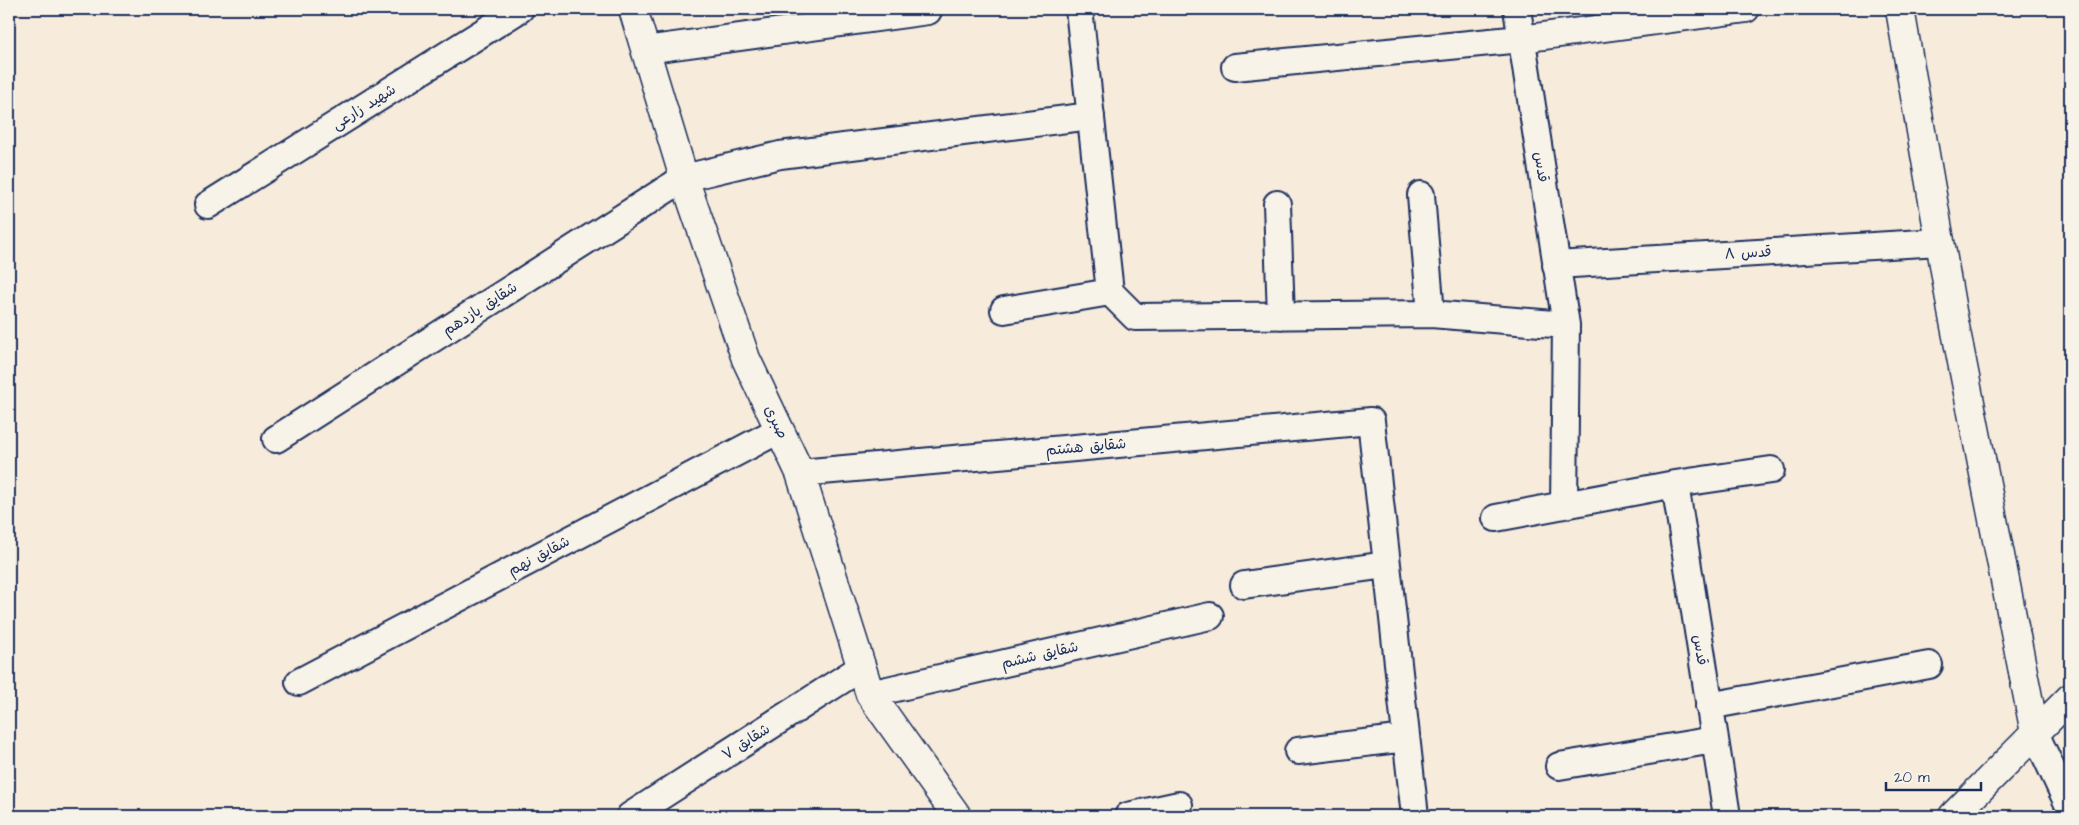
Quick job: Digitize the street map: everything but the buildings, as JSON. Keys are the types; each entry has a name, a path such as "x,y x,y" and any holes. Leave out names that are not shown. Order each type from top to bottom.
{"street":[{"name":"شهید زارعی","path":"208,205 520,9"},
{"name":"صبری","path":"633,9 684,178 746,360 800,473 870,694 957,816"},
{"path":"1079,9 1110,292 1135,317 1431,314 1566,325"},
{"name":"قدس","path":"1517,9 1566,325 1564,505"},
{"path":"1236,67 1521,39 1746,9"},
{"path":"1900,9 1952,311 2035,733 2070,808"},
{"path":"645,50 928,11"},
{"name":"شقایق یازدهم","path":"276,439 684,178 780,154 1091,116"},
{"path":"1421,195 1431,314"},
{"path":"1277,204 1281,316"},
{"name":"قدس ۸","path":"1556,265 1940,242"},
{"path":"1004,310 1110,292"},
{"name":"شقایق هشتم","path":"800,473 1371,421 1386,565"},
{"name":"شقایق نهم","path":"299,682 779,430"},
{"path":"1496,518 1675,484 1770,470"},
{"name":"قدس","path":"1675,484 1727,816"},
{"path":"1244,585 1386,565 1415,816"},
{"name":"شقایق ششم","path":"870,694 1210,616"},
{"path":"1709,706 1929,665"},
{"name":"شقایق ۷","path":"630,816 862,668"},
{"path":"1953,816 2070,698"},
{"path":"1298,751 1406,738"},
{"path":"1559,766 1714,740"},
{"path":"1128,816 1179,805"}]}
